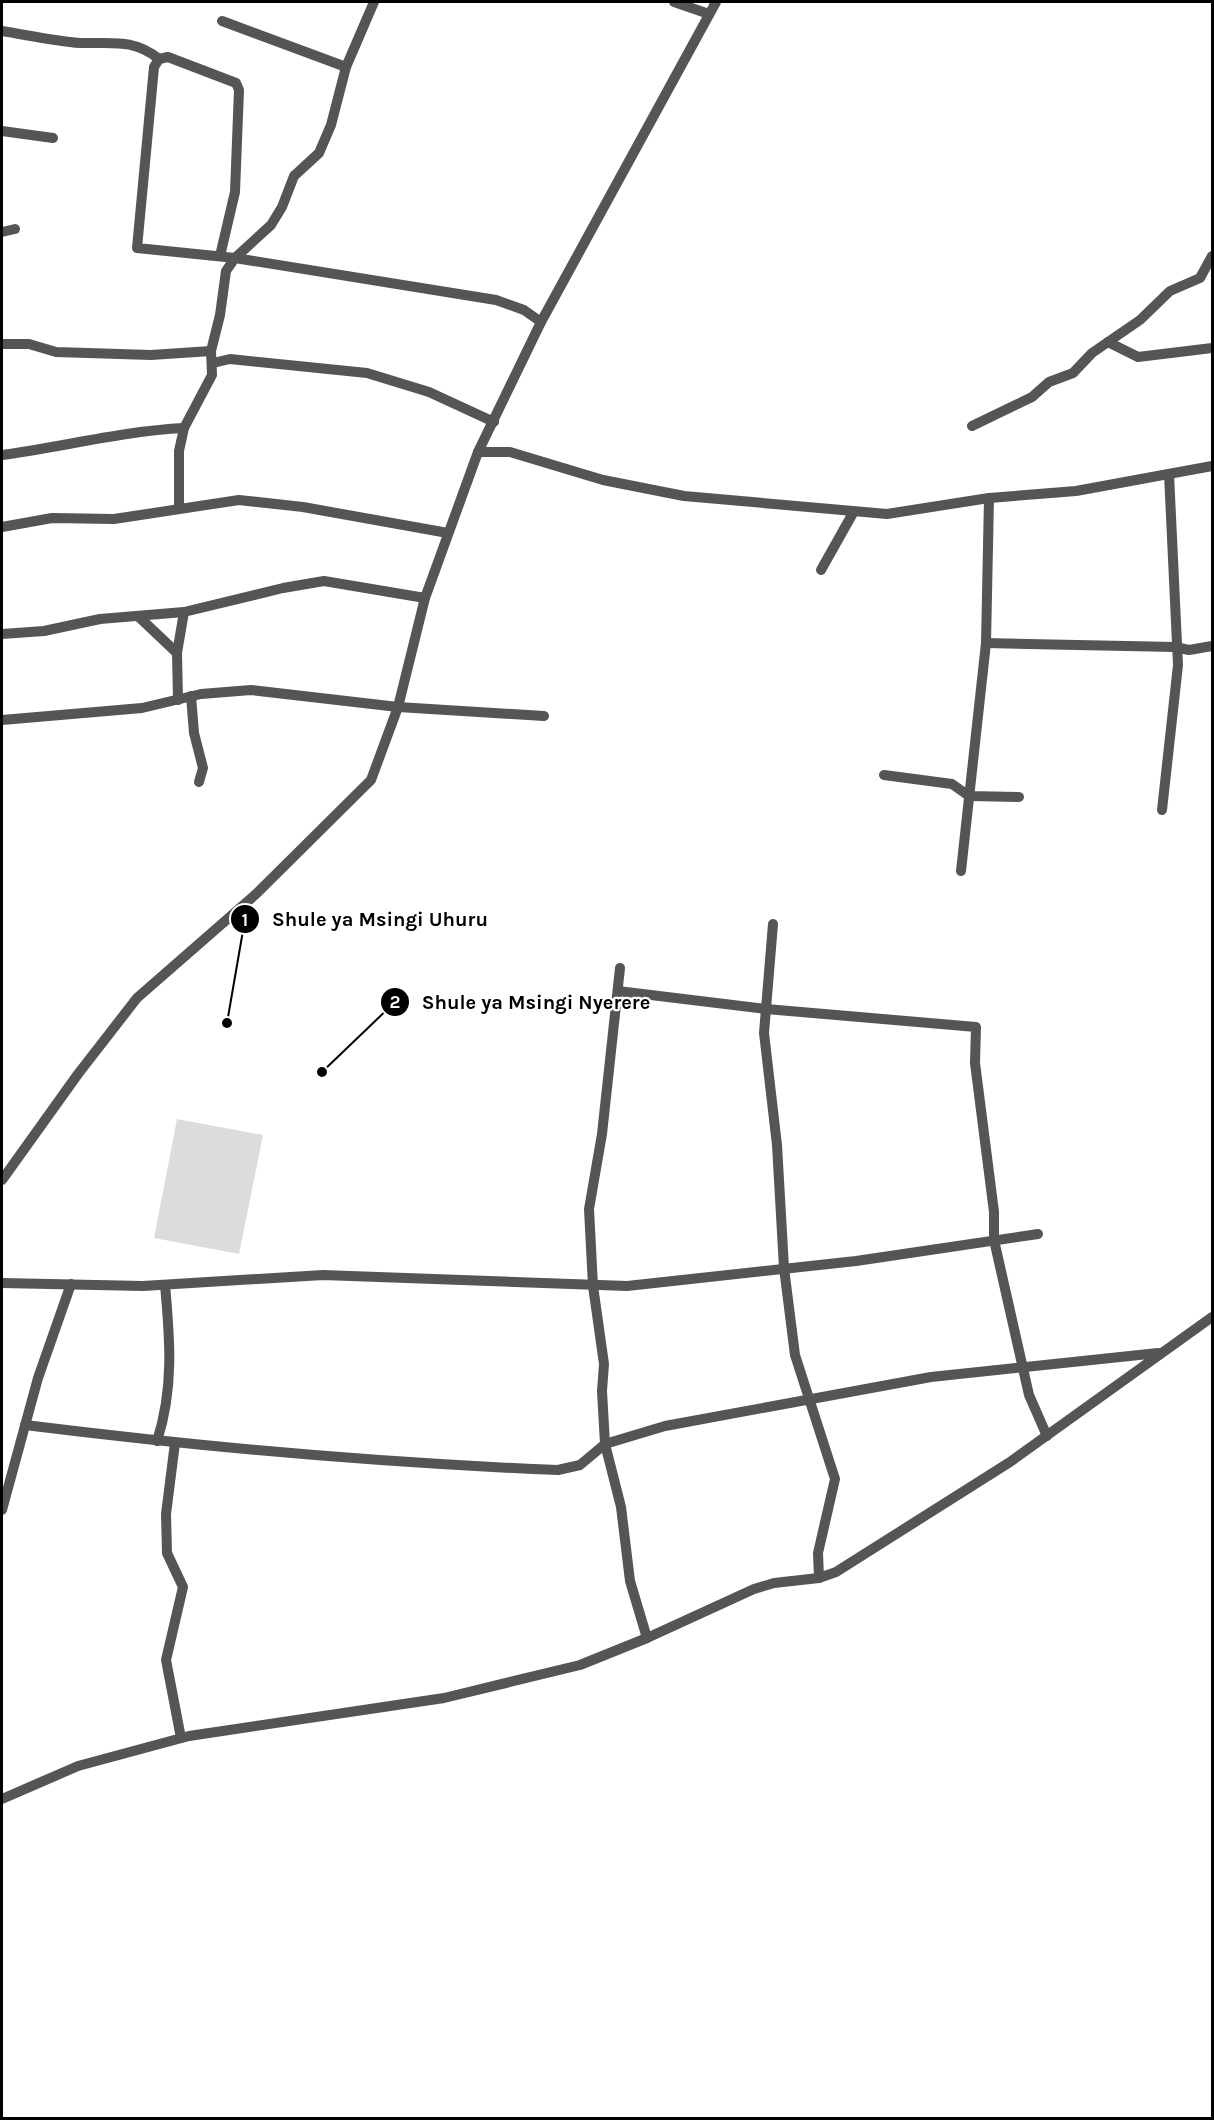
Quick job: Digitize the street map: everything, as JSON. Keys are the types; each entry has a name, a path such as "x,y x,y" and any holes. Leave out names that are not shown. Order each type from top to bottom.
{"street":[{"path":"179,508 177,467 184,428 212,375 211,351 220,315 226,271 235,258 271,225 282,207 294,176 319,153 332,125 346,67 374,2"},
{"path":"674,2 709,14"},
{"path":"2,1180 137,998 256,894 370,780 398,707 425,598 478,452 541,322 716,2"},
{"path":"222,21 346,67"},
{"path":"2,31 80,43 129,43 147,49 159,59"},
{"path":"220,256 235,192 239,90 236,83 224,78 168,57 159,59 154,67 138,248 235,258 495,300 524,310 541,322"},
{"path":"2,131 53,138"},
{"path":"2,232 15,229"},
{"path":"972,426 1032,397 1049,382 1073,373 1092,353 1140,320 1170,291 1200,278 1212,256"},
{"path":"1108,342 1138,357 1212,348"},
{"path":"2,344 29,344 56,352 152,355 211,351"},
{"path":"213,363 230,359 367,373 429,392 494,422"},
{"path":"2,455 31,448 50,449 112,436 184,428"},
{"path":"478,452 510,452 603,480 684,496 853,513 887,514 988,498 1076,490 1212,466"},
{"path":"1162,810 1178,664 1175,646 1168,474"},
{"path":"961,872 986,643 988,498"},
{"path":"2,527 52,518 114,519 239,500 303,507 448,533"},
{"path":"821,570 853,513"},
{"path":"2,634 44,631 100,619 184,612 283,588 324,581 425,598"},
{"path":"178,700 177,653 184,612"},
{"path":"139,617 177,653"},
{"path":"986,643 1175,646 1189,650 1212,646"},
{"path":"2,720 142,708 191,696 251,690 398,707 544,716"},
{"path":"191,696 195,733 203,768 199,782"},
{"path":"884,775 952,784 969,796 1019,797"},
{"path":"773,924 764,1033 777,1145 783,1268 795,1355 835,1479 818,1553 819,1578"},
{"path":"620,968 602,1134 589,1209 593,1286 604,1364 602,1391 605,1444 621,1507 630,1581 647,1638"},
{"path":"618,991 766,1009 976,1027 975,1063 994,1212 994,1240 1029,1395 1047,1436"},
{"path":"2,1283 165,1285 323,1275 627,1286 856,1261 1038,1234"},
{"path":"2,1510 38,1378 71,1284"},
{"path":"157,1441 170,1387 171,1354 165,1285"},
{"path":"2,1799 78,1766 181,1738 444,1698 580,1665 647,1638 754,1589 774,1583 819,1578 836,1572 1010,1462 1212,1317"},
{"path":"25,1425 175,1443 383,1461 558,1470 580,1465 605,1444 665,1426 931,1377 1160,1353"},
{"path":"175,1443 166,1514 167,1553 183,1587 166,1660 181,1738"}],"shaded area":[{"path":"177,1119 263,1135 239,1254 154,1238"}],"place":[{"name":"Shule ya Msingi Uhuru","path":"227,1023"},
{"name":"Shule ya Msingi Nyerere","path":"322,1072"}]}
